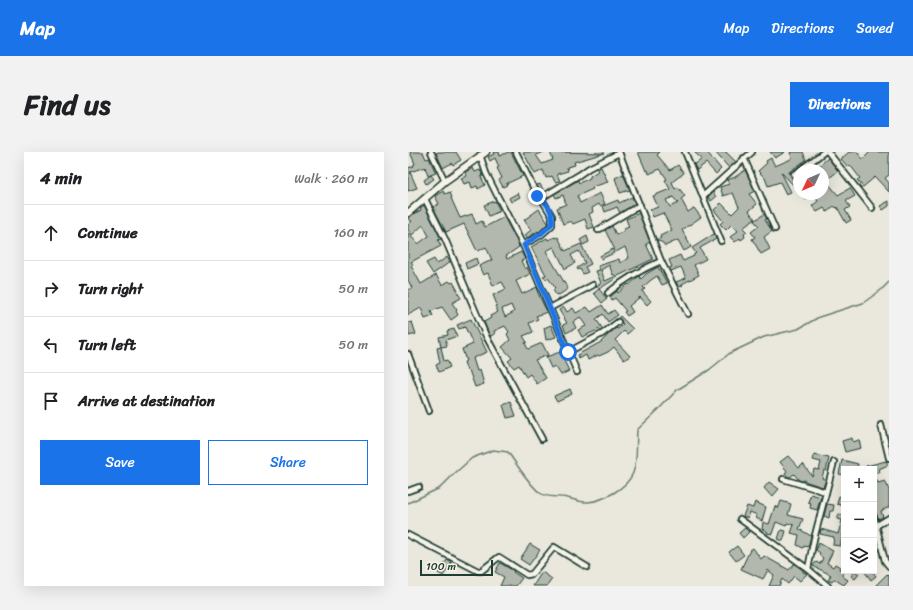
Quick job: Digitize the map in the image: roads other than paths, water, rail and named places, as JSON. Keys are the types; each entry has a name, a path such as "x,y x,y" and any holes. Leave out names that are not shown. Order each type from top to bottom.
{"street":[{"path":"431,152 445,181"},
{"path":"516,152 537,196 541,198 552,216 552,224 541,234 524,245"},
{"path":"685,152 721,241"},
{"path":"703,196 752,152"},
{"path":"807,164 824,152"},
{"path":"828,152 872,208"},
{"path":"541,198 589,168 619,153 661,261 688,314"},
{"path":"408,213 445,181 483,154 486,173 524,245 577,372"},
{"path":"744,158 775,229"},
{"path":"426,199 445,239 486,336 542,439"},
{"path":"598,230 640,205"},
{"path":"608,294 624,280 661,261"},
{"path":"550,308 593,285"},
{"path":"568,352 602,334 618,322"},
{"path":"408,354 429,411"},
{"path":"881,425 889,458"},
{"path":"808,569 814,539 834,462"},
{"path":"783,479 826,492"},
{"path":"408,491 419,487"},
{"path":"877,525 889,518"},
{"path":"740,520 808,569 828,586"},
{"path":"877,530 885,561 889,566"},
{"path":"408,535 481,571 499,557 527,575 532,574 554,546 588,567"}],"waterway":[{"path":"408,503 440,488 472,458 493,450 508,452 527,479 543,495 564,497 586,502 601,499 620,489 630,479 635,468 637,430 677,390 709,370 730,353 764,337 798,329 819,317 863,303 889,282"}]}
